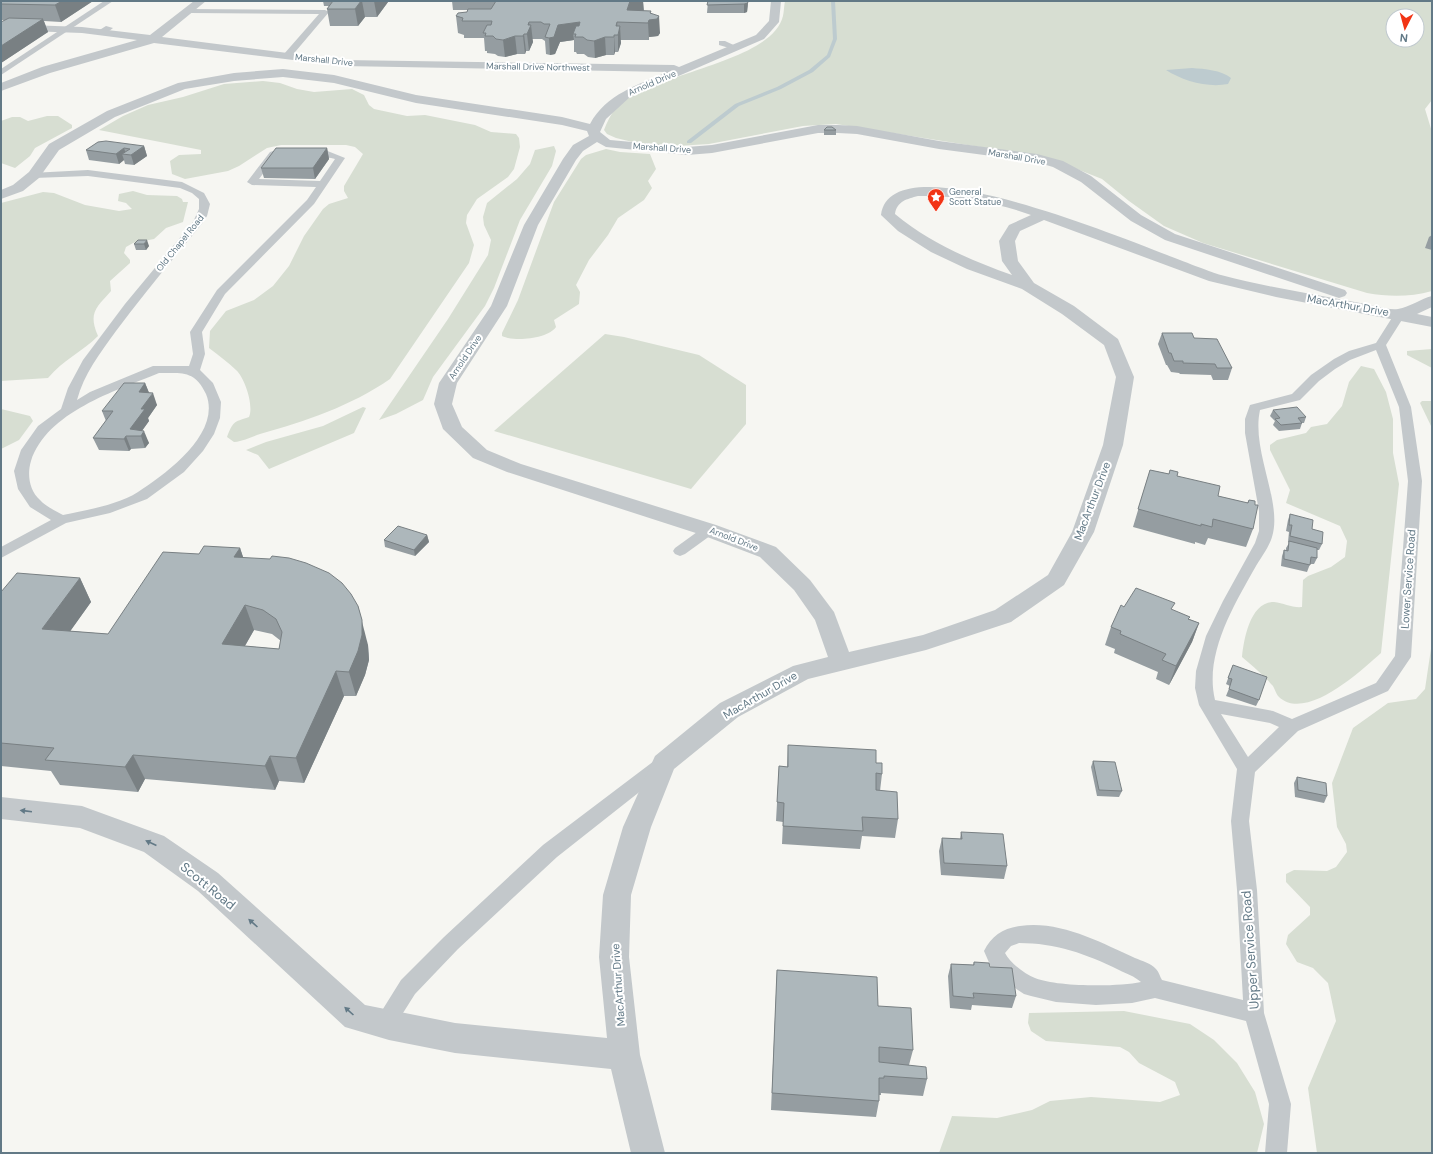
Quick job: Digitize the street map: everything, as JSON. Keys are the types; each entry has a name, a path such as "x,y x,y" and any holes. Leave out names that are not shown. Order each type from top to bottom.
{"street":[{"path":"1,87 46,70 152,40 201,1"},
{"name":"Arnold Drive","path":"776,1 774,22 760,37 626,94 613,103 594,125 595,133 578,148 530,225 499,306 448,382 443,404 454,429 480,454 514,468 709,530 768,552 802,585 826,618 841,662"},
{"name":"Marshall Drive","path":"1,27 105,30 152,40 287,56 399,64"},
{"path":"372,88 399,64"},
{"name":"Marshall Drive Northwest","path":"399,64 684,69"},
{"name":"Marshall Drive","path":"1,195 18,188 34,175 54,147 111,114 182,86 234,77 283,73 334,79 416,99 562,121 595,133 606,143 653,149 687,151 712,149 818,129 844,129 858,130 939,145 1037,158 1058,164 1086,179 1136,218 1170,237 1305,281 1399,315 1432,322"},
{"path":"1028,286 961,262 921,239 888,215 889,207 902,196 930,191 1006,202 1044,215"},
{"name":"MacArthur Drive","path":"648,1153 624,1055 614,957 617,895 637,827 664,763 729,710 801,672 926,642 1003,616 1056,580 1083,532 1113,445 1125,376 1112,343 1068,310 1028,286 1010,261 1007,241 1014,228 1044,215 1215,278 1276,292 1399,315"},
{"path":"1399,315 1432,301"},
{"name":"Scott Road","path":"1,808 82,817 154,844 208,882 356,1017 384,1025 474,1040 624,1055"}],"lane":[{"path":"1,73 109,1"},
{"path":"190,11 325,12 301,36 287,56"},
{"path":"305,21 317,21"},
{"path":"722,44 736,48"},
{"path":"193,371 199,354 196,332 221,292 312,202 340,158 325,153 296,154"},
{"path":"281,154 274,154 252,182 323,184"},
{"name":"Old Chapel Road","path":"34,175 88,173 182,185 194,189 202,196 205,205 205,212 197,223 129,306 87,363 74,388 67,411"},
{"path":"1246,769 1207,705 1202,687 1205,666 1217,629 1247,568 1263,544 1267,525 1252,433 1251,414 1254,408 1296,397 1305,391 1313,379 1335,362 1362,350 1380,345 1399,315"},
{"name":"Lower Service Road","path":"1246,769 1292,726 1382,687 1403,657 1415,481 1405,407 1380,345"},
{"path":"1,554 61,520 105,510 142,496 179,469 196,451 207,434 214,418 215,402 207,383 193,371 186,368 157,369 94,395 67,411 43,429 28,450 21,471 25,489 35,504 61,520"},
{"path":"680,551 709,530"},
{"path":"1207,705 1273,717 1292,726"},
{"path":"384,1025 408,987 550,851 664,763"},
{"name":"Upper Service Road","path":"1246,769 1240,821 1254,1013 1280,1104 1276,1153"},
{"path":"1155,988 1148,975 1114,957 1052,936 1026,933 1006,939 998,944 994,951 1001,967 1031,987 1056,992 1096,994 1132,993 1155,988 1254,1013"}],"shaded area":[{"path":"785,1 1432,1 1432,100 1425,109 1432,132 1432,291 1400,296 1367,293 1203,243 1164,226 1129,201 1102,179 1049,158 836,124 803,126 709,144 677,146 645,145 616,138 607,134 604,130 609,118 616,108 632,96 655,85 734,57 757,46 774,32 783,16"},
{"path":"1192,68 1207,69 1227,75 1231,78 1228,84 1212,85 1196,83 1166,70"},
{"path":"263,81 280,83 297,89 314,92 352,89 364,95 369,105 374,109 407,116 425,115 475,125 491,132 516,134 519,138 520,147 514,169 508,177 477,199 467,215 466,223 474,245 469,263 390,379 360,397 328,412 234,442 227,437 234,423 249,417 250,406 248,392 243,379 236,370 209,348 210,331 226,311 254,300 273,286 289,266 304,236 323,209 329,204 348,198 344,191 344,186 363,154 355,147 346,145 281,145 267,148 239,166 228,171 185,179 172,174 170,161 179,155 201,154 201,150 99,130 123,116 148,105 183,97 224,84"},
{"path":"47,116 58,116 72,125 72,128 35,148 30,156 15,168 1,163 1,121 12,117 20,117 28,121"},
{"path":"554,146 556,151 552,166 520,220 494,288 485,306 433,377 423,400 396,414 379,420 448,319 488,255 491,240 484,225 483,217 487,203 517,179 530,164 535,150"},
{"path":"606,149 620,152 650,154 656,169 648,181 652,188 644,200 618,218 608,235 589,260 576,285 580,292 579,304 554,320 556,327 552,331 539,337 522,339 507,338 502,336 502,333 518,300 554,202 581,159 586,155"},
{"path":"133,191 147,195 177,196 182,199 183,202 188,202 183,222 166,228 154,239 133,243 126,247 124,253 130,260 130,263 110,281 111,291 95,311 94,322 98,336 92,342 60,366 48,378 1,381 1,203 43,192 54,193 85,205 119,211 132,209 126,203 118,201 119,194"},
{"path":"605,334 624,337 699,355 746,385 746,424 691,489 494,431"},
{"path":"1432,349 1432,368 1407,355 1407,351"},
{"path":"1361,366 1374,369 1386,392 1393,419 1393,453 1399,484 1381,653 1333,691 1318,699 1304,703 1290,703 1279,697 1268,680 1242,657 1244,641 1250,623 1259,608 1266,604 1274,602 1295,607 1302,607 1303,580 1308,576 1331,567 1345,557 1347,541 1340,526 1286,503 1290,490 1270,450 1270,445 1277,440 1306,433 1311,427 1327,424 1342,406 1349,382"},
{"path":"1422,401 1432,401 1432,428 1420,403"},
{"path":"363,407 366,408 354,433 269,469 258,455 246,450 266,442 323,426"},
{"path":"1,409 30,416 33,421 19,440 1,449"},
{"path":"1432,642 1432,1153 1317,1153 1308,1088 1336,1021 1328,983 1313,968 1297,962 1286,944 1288,935 1310,915 1310,907 1286,882 1286,874 1294,870 1327,871 1336,867 1347,852 1346,844 1337,827 1332,783 1353,728 1388,703 1416,699 1425,689"},
{"path":"1124,1011 1190,1024 1214,1040 1237,1063 1255,1092 1264,1124 1257,1153 939,1153 952,1116 997,1118 1032,1110 1050,1101 1091,1097 1160,1102 1180,1095 1175,1082 1139,1063 1129,1052 1120,1047 1046,1041 1031,1031 1028,1023 1029,1013"}],"building":[{"path":"1,1 62,1 55,5 1,4"},
{"path":"333,1 361,1 355,9 327,9"},
{"path":"496,1 630,1 627,10 651,11 650,13 659,16 657,19 649,20 648,23 617,22 616,26 620,26 618,35 614,35 614,37 605,37 594,41 587,40 583,37 575,37 576,34 573,34 576,26 579,26 580,22 558,25 554,37 549,38 545,37 550,24 529,22 528,25 531,25 527,34 503,40 496,39 493,36 485,36 486,33 483,33 487,25 491,25 492,21 462,21 463,18 456,16 458,13 467,12 468,9 491,9"},
{"path":"708,1 747,1 748,3 707,5"},
{"path":"9,18 43,19 1,46 1,22"},
{"path":"827,127 832,127 836,130 824,130"},
{"path":"106,141 144,146 131,155 122,154 130,149 124,148 116,154 86,150 98,142"},
{"path":"276,148 327,148 313,168 261,168"},
{"path":"138,240 147,240 144,244 134,244"},
{"path":"1162,333 1192,333 1194,338 1217,339 1232,368 1217,368 1215,364 1183,363 1183,361 1174,361 1171,353 1169,353"},
{"path":"124,383 145,383 139,392 153,393 141,409 145,409 130,429 144,431 141,436 126,436 124,439 93,438 113,411 102,411"},
{"path":"1297,407 1306,417 1298,418 1302,423 1281,425 1275,419 1280,418 1273,410"},
{"path":"1150,470 1169,474 1170,470 1178,472 1177,476 1220,486 1218,496 1248,503 1249,500 1255,501 1255,505 1258,505 1253,529 1213,519 1212,527 1201,524 1201,526 1138,509"},
{"path":"1290,514 1313,520 1312,529 1323,532 1322,544 1290,536 1292,525 1289,525"},
{"path":"398,526 427,535 414,550 384,540"},
{"path":"1289,541 1317,548 1317,558 1311,557 1310,565 1284,559 1284,550 1288,551"},
{"path":"204,546 240,548 234,557 270,559 272,556 289,558 306,563 329,573 342,583 358,606 362,620 362,635 358,651 349,672 336,671 296,758 270,756 265,766 133,755 125,767 45,760 54,748 1,743 1,592 17,573 80,578 42,629 108,634 163,552 199,554","holes":["245,605 263,610 276,619 282,632 279,649 222,644"]},
{"path":"1136,588 1175,603 1171,609 1190,617 1188,619 1199,623 1176,666 1162,660 1166,654 1120,634 1121,631 1111,627 1121,605 1124,607"},
{"path":"1233,665 1267,677 1259,700 1229,689 1232,679 1228,678"},
{"path":"788,745 876,750 876,763 882,763 882,774 876,773 876,790 897,792 898,819 862,817 863,831 783,826 784,803 777,802 779,766 788,767"},
{"path":"1093,761 1115,762 1122,791 1099,790"},
{"path":"1297,777 1326,783 1327,796 1298,790"},
{"path":"961,832 1003,834 1007,866 944,863 942,838 962,839"},
{"path":"974,962 989,963 990,967 1012,968 1016,996 973,993 974,998 953,996 951,964 974,965"},
{"path":"777,970 877,977 878,1006 911,1008 913,1050 879,1047 879,1062 926,1067 927,1079 884,1076 884,1078 879,1078 879,1101 772,1093"}],"waterway":[{"path":"689,142 737,105 779,88 811,71 829,56 835,39 833,1"}],"place":[{"name":"General Scott Statue","path":"936,212"}]}
